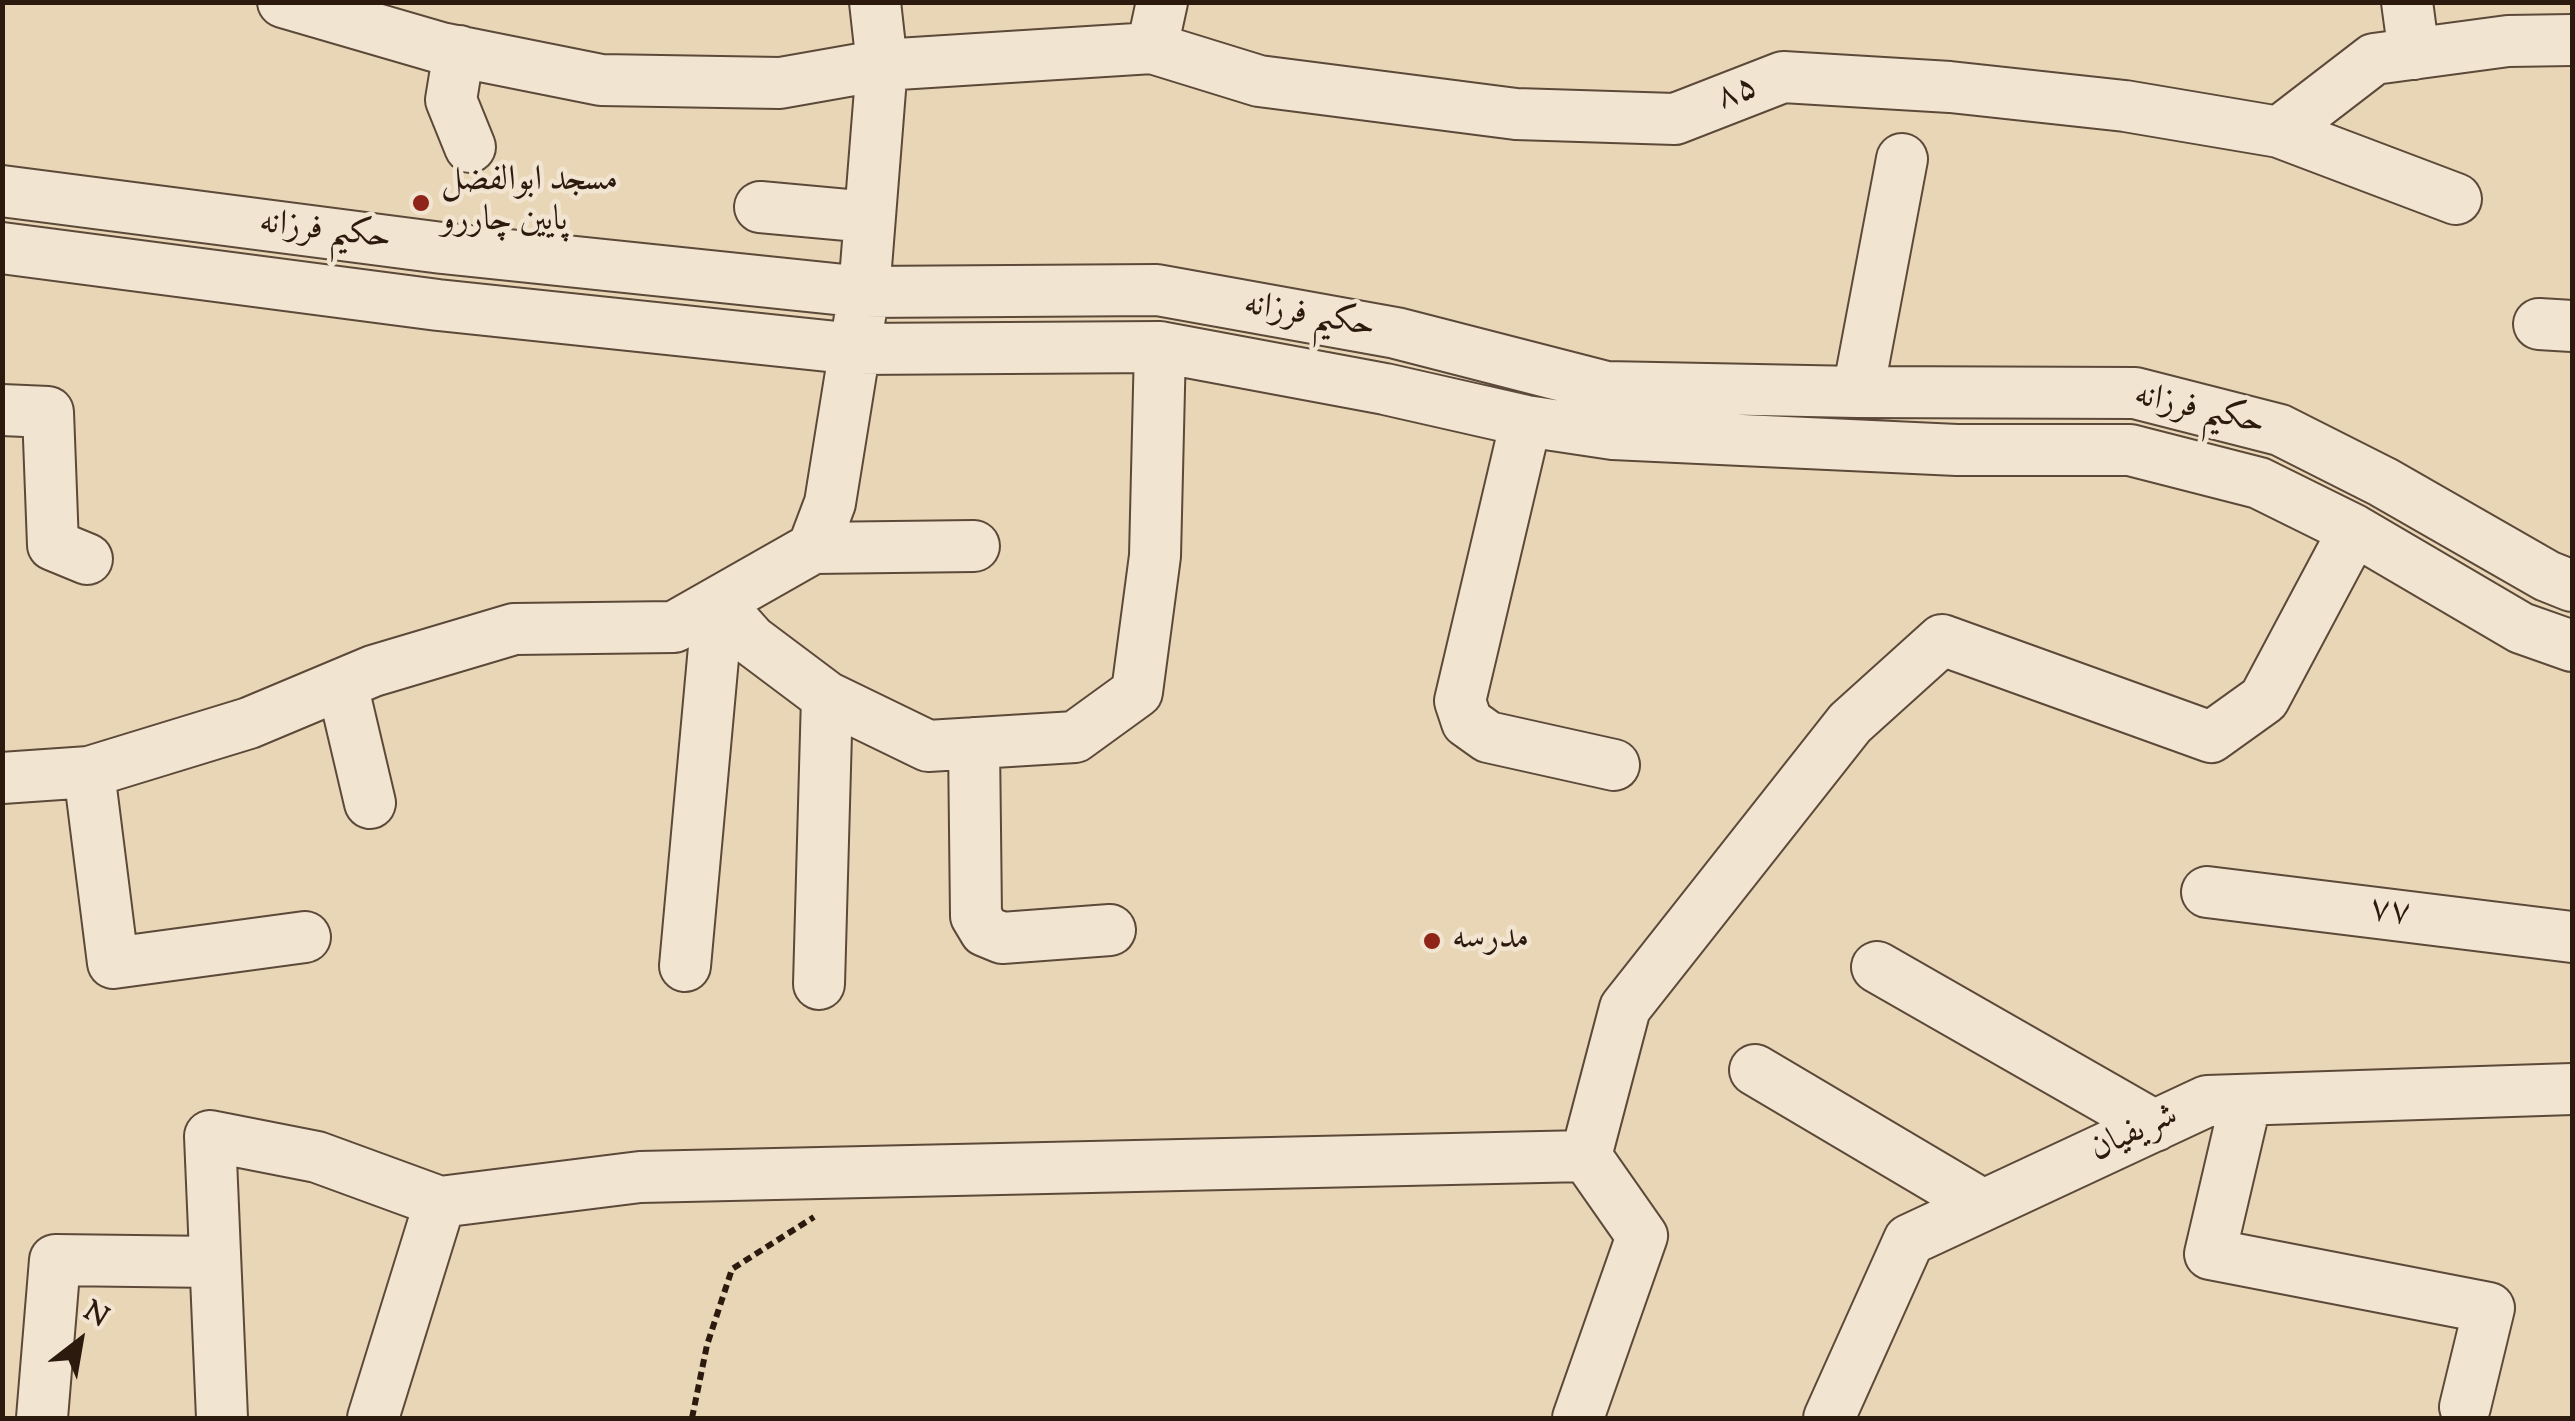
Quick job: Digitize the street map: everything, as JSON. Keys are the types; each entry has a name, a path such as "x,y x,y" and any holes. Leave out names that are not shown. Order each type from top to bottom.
{"street":[{"name":"۸۵","path":"283,2 459,51 601,80 780,83 1157,26 1259,82 1516,114 1674,119 1783,77 1950,88 2125,106 2279,132 2456,199"},
{"path":"813,548 830,502 864,292 882,65 876,2"},
{"path":"2407,2 2414,54"},
{"path":"2279,132 2374,60 2508,42 2572,40"},
{"path":"459,51 451,100 470,146"},
{"path":"1858,392 1902,159"},
{"name":"حکیم فرزانه","path":"2,192 442,248 864,292 1157,290 1396,334 1606,387 2135,393 2280,430 2572,586"},
{"path":"760,207 869,217"},
{"name":"حکیم فرزانه","path":"2,248 438,305 856,348 1160,347 1526,421 1613,434 1957,450 2130,450 2260,483 2354,530 2520,628 2572,646"},
{"path":"1385,390 1396,334"},
{"path":"718,603 751,640 827,696 928,746 1076,736 1137,692 1156,556 1160,347"},
{"path":"2,410 48,412 53,545 87,559"},
{"path":"1526,421 1460,701 1467,722 1488,737 1614,764"},
{"path":"1578,1418 1642,1236 1586,1156 1625,1008 1850,723 1942,640 2211,737 2264,699 2354,530"},
{"path":"2,778 89,772 249,723 372,671 514,630 674,627 813,548 974,546"},
{"path":"685,966 718,603"},
{"path":"342,684 370,803"},
{"path":"819,984 827,696"},
{"path":"974,743 976,916 985,931 1002,938 1110,930"},
{"path":"89,772 113,963 305,937"},
{"name":"۷۷","path":"2206,892 2572,936"},
{"path":"1877,966 2155,1126"},
{"path":"1756,1070 1983,1205"},
{"name":"شریفیان","path":"1829,1418 1909,1240 2207,1102 2572,1089"},
{"path":"2246,1100 2210,1254 2488,1308 2465,1407"},
{"path":"222,1418 210,1136 317,1157 440,1202 640,1177 1586,1156"},
{"path":"372,1418 440,1202"},
{"path":"42,1418 55,1260 216,1262"}],"path":[{"path":"692,1418 707,1345 732,1269 797,1230 870,1172"}],"place":[{"name":"مسجد ابوالفضل پایین چاررو","path":"421,203"},
{"name":"مدرسه","path":"1432,941"}]}
